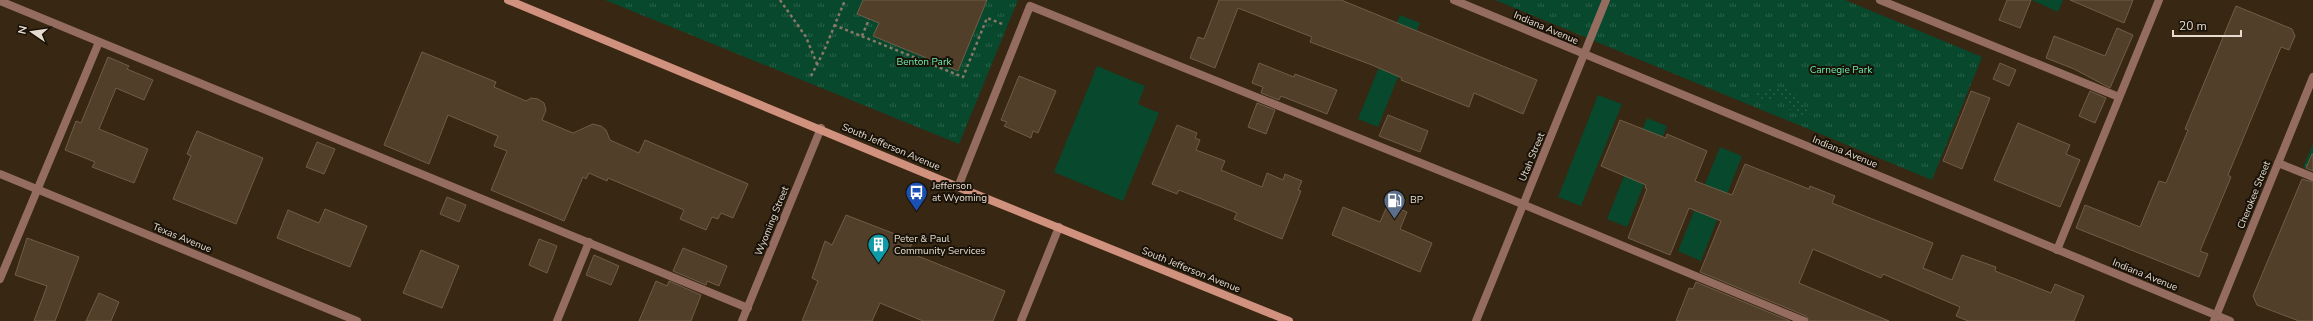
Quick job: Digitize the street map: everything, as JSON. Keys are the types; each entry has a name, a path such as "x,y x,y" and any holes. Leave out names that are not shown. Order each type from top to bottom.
{"main road":[{"name":"South Jefferson Avenue","path":"508,0 821,128 958,187 1290,321"}],"street":[{"name":"Indiana Avenue","path":"1454,0 2057,250 2215,318 2230,321"},
{"name":"Utah Street","path":"1476,321 1606,0"},
{"path":"1880,0 2119,97"},
{"path":"2057,250 2159,0"},
{"path":"0,1 748,308"},
{"path":"958,187 1030,6 1523,204 1804,321"},
{"path":"0,279 99,42"},
{"name":"Cherokee Street","path":"2215,318 2313,77"},
{"name":"Wyoming Street","path":"742,321 821,128"},
{"path":"2278,163 2313,177"},
{"name":"Texas Avenue","path":"0,174 357,321"},
{"path":"1020,321 1058,227"},
{"path":"557,321 589,242"}],"path":[{"path":"780,0 806,37 817,64"},
{"path":"811,76 845,0"},
{"path":"834,25 962,77 987,18 1005,25 1008,19"},
{"path":"862,36 869,19"}],"green space":[{"name":"Benton Park","path":"605,0 1018,0 959,144"},
{"name":"Carnegie Park","path":"1495,0 1845,0 1982,57 1932,180"},
{"path":"2032,0 2063,0 2058,12"},
{"path":"1400,15 1420,23 1378,127 1358,119"},
{"path":"1097,66 1145,86 1138,104 1159,113 1123,201 1054,172"},
{"path":"1779,87 1787,89 1797,96 1814,120 1786,108 1789,101 1774,95 1770,102 1751,94"},
{"path":"1598,95 1622,104 1581,206 1558,197"},
{"path":"1647,118 1667,126 1627,227 1607,219"},
{"path":"2313,144 2313,171 2303,167"},
{"path":"1720,147 1742,156 1701,261 1678,251"}],"building":[{"path":"863,0 987,0 958,71 873,36 879,23 857,14"},
{"path":"1219,0 1341,0 1537,80 1523,114 1474,93 1469,107 1401,80 1402,78 1372,65 1310,42 1312,37 1238,8 1215,68 1190,58 1198,37 1204,39"},
{"path":"2007,0 2031,0 2020,28 1999,20"},
{"path":"2070,0 2133,0 2124,23"},
{"path":"2236,6 2292,29 2295,36 2289,50 2281,47 2228,175 2231,177 2200,251 2208,254 2199,277 2076,228 2085,205 2140,227 2159,181 2166,183 2188,130 2185,129"},
{"path":"2117,28 2133,35 2110,88 2074,69 2046,58 2054,36 2105,56"},
{"path":"422,52 496,82 494,87 526,101 531,98 538,99 544,103 546,110 542,120 573,133 593,124 601,126 606,130 610,140 639,153 645,140 748,184 733,218 721,213 718,219 712,217 706,230 680,219 684,210 608,178 607,181 589,173 586,179 583,177 564,221 491,190 507,151 494,146 498,136 448,115 429,164 384,145"},
{"path":"108,57 129,66 127,69 153,80 144,100 116,88 99,129 148,149 134,183 92,167 95,162 65,150 76,121 81,123"},
{"path":"1259,63 1294,77 1295,74 1337,90 1327,114 1281,96 1279,100 1261,93 1263,87 1252,83"},
{"path":"2000,63 2016,70 2009,86 1993,79"},
{"path":"1019,76 1056,91 1038,133 1033,131 1031,138 1004,126 1007,122 1001,120"},
{"path":"1971,91 1990,98 1962,169 1943,161"},
{"path":"2090,91 2106,98 2095,123 2079,116"},
{"path":"1257,103 1275,110 1266,134 1248,127"},
{"path":"1388,115 1428,131 1420,152 1379,136"},
{"path":"1620,120 1666,138 1667,134 1707,151 1695,181 1732,195 1745,164 1809,189 1810,186 1835,196 1832,203 1933,243 1923,268 1952,280 1962,255 1996,267 1995,271 2051,293 2055,284 2084,296 2074,321 1968,321 1956,316 1960,307 1883,274 1881,278 1813,249 1799,283 1889,321 1809,321 1806,316 1700,272 1721,221 1689,208 1670,255 1628,238 1647,189 1645,188 1646,185 1601,166"},
{"path":"2018,123 2070,145 2066,154 2080,160 2060,207 1994,180"},
{"path":"1177,125 1197,133 1195,138 1200,140 1196,150 1225,161 1221,170 1262,187 1267,173 1283,180 1285,174 1302,181 1298,190 1301,191 1282,239 1234,219 1237,213 1179,190 1177,194 1152,184"},
{"path":"197,131 263,158 236,224 173,199 191,156 187,154"},
{"path":"317,142 335,149 324,174 306,167"},
{"path":"2313,154 2313,171 2306,168"},
{"path":"2302,179 2313,182 2313,321 2299,321 2257,305 2253,296"},
{"path":"447,197 466,205 459,222 440,214"},
{"path":"1388,204 1407,212 1400,229 1432,243 1420,272 1332,235 1343,207 1380,222"},
{"path":"325,209 367,226 350,267 277,238 288,210 319,223"},
{"name":"Peter & Paul Community Services","path":"846,215 913,241 908,252 1005,291 993,321 923,321 880,303 872,321 802,321 818,281 812,278 825,241 832,245"},
{"path":"27,238 79,257 55,321 34,321 47,286 15,275"},
{"path":"539,239 557,246 547,273 529,265"},
{"path":"683,248 727,266 719,286 707,281 706,285 673,271"},
{"path":"421,250 459,266 442,308 403,293"},
{"path":"594,255 619,266 611,285 586,275"},
{"path":"656,281 667,286 669,281 701,295 691,321 639,321"},
{"path":"1696,282 1790,321 1676,321 1689,288 1693,289"},
{"path":"99,293 119,302 111,321 86,321"}],"place":[{"name":"Jefferson at Wyoming","path":"916,212"},
{"name":"BP","path":"1394,220"},
{"name":"Peter & Paul Community Services","path":"878,264"}]}
